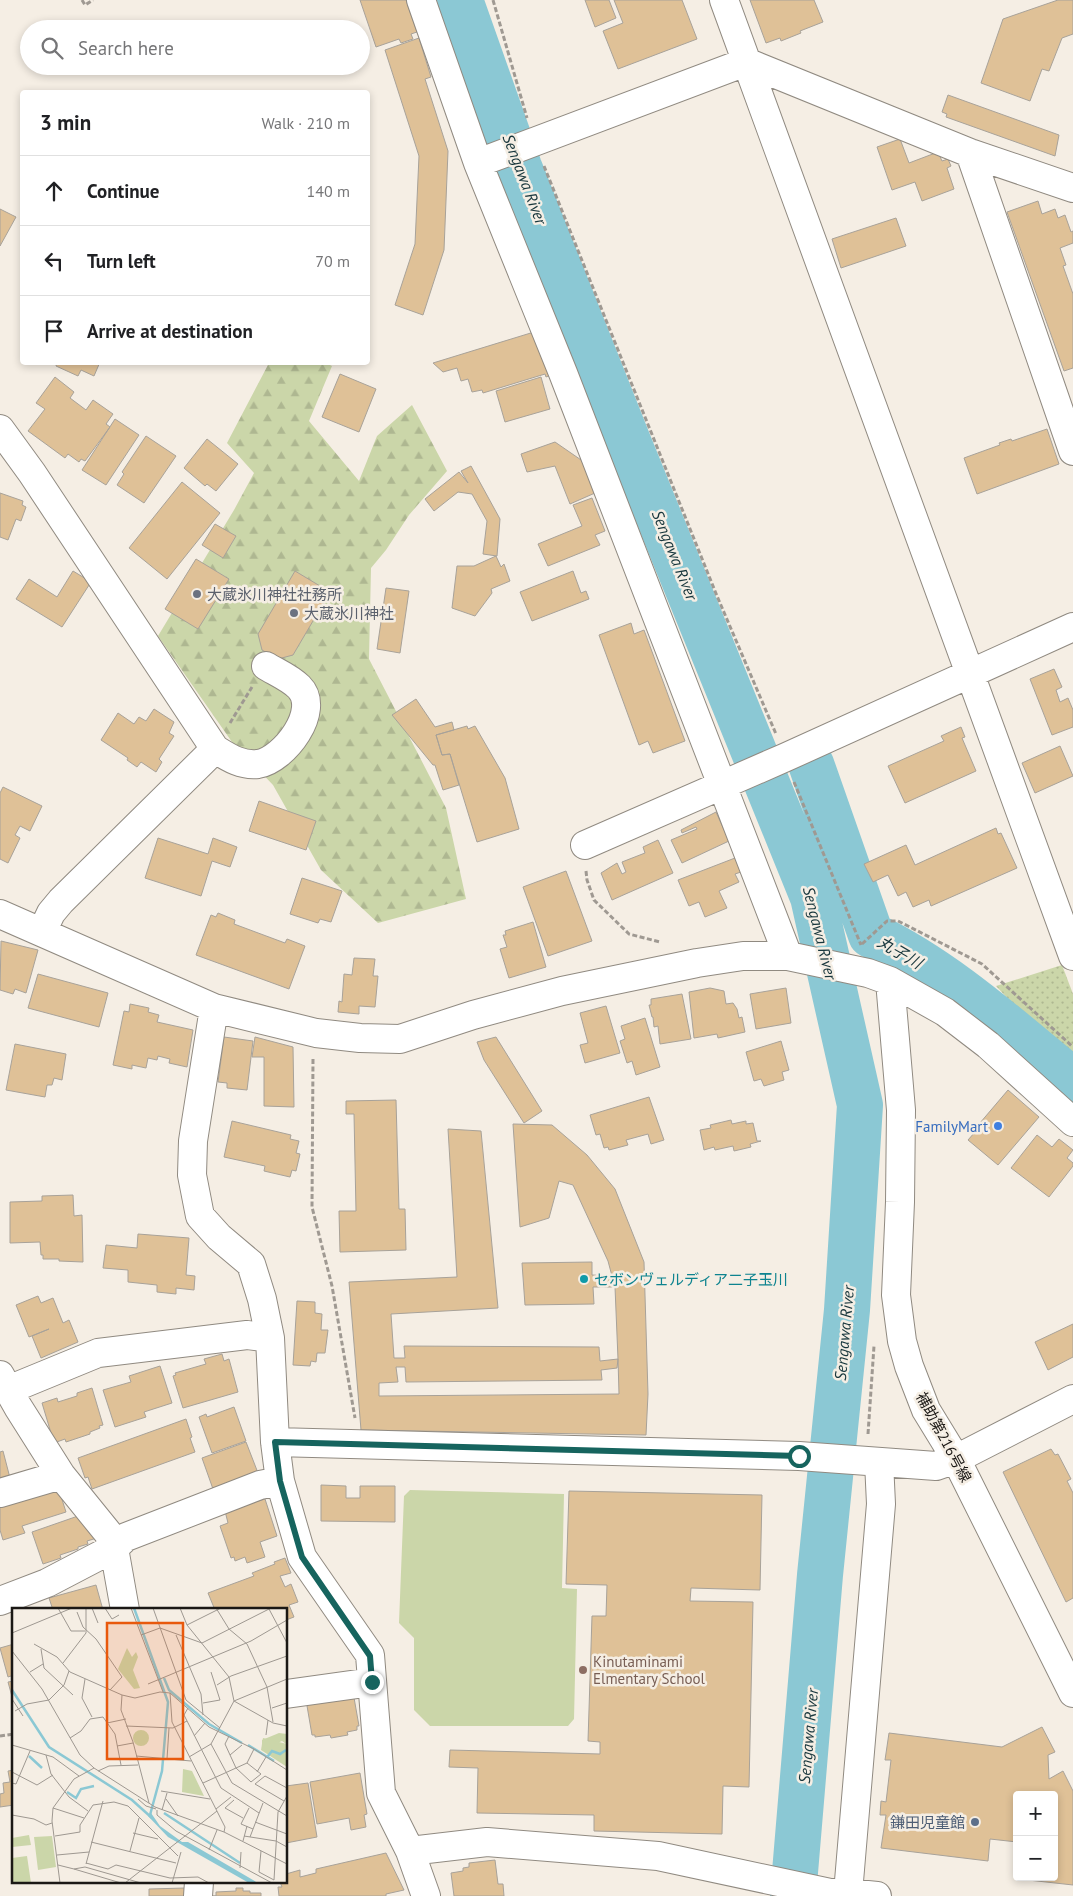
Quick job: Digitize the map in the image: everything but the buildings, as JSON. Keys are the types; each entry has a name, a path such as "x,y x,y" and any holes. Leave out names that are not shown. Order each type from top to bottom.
{"street":[{"path":"421,0 478,163 630,544 721,786 788,956"},
{"path":"724,0 970,674 1064,903 1073,956"},
{"path":"478,163 746,62 970,153 1073,188"},
{"path":"970,153 1073,451"},
{"path":"0,429 32,473 215,749 234,762 258,764 278,754 294,738 303,722 306,701 300,687 266,666"},
{"path":"585,845 784,758 1073,627"},
{"path":"42,932 51,913 61,901 215,749"},
{"path":"0,914 214,1008 316,1033 360,1038 400,1039 473,1015 562,991 734,957 788,956 879,977 945,1012 988,1045 1073,1122"},
{"name":"補助第216号線","path":"879,977 901,1110 896,1295 898,1318 909,1366 926,1410 956,1459 1073,1694"},
{"path":"214,1008 193,1141 192,1175 200,1216 219,1237 251,1264 262,1299 270,1338 275,1442 280,1481 302,1557 370,1656 381,1793 410,1851 426,1896"},
{"path":"125,1608 114,1548 108,1533 61,1475 4,1383 98,1353 247,1335 270,1338"},
{"path":"275,1442 799,1456 936,1466 956,1459 1073,1399"},
{"path":"839,1893 881,1504 873,1461"},
{"path":"0,1493 61,1475"},
{"path":"0,1601 47,1583 114,1548 126,1537 260,1485 280,1481"},
{"path":"288,1694 372,1682"},
{"path":"410,1851 486,1842 658,1856 749,1883 877,1896"}],"path":[{"path":"82,0 85,5 93,0"},
{"path":"585,845 587,880 594,900 629,934 662,942"},
{"path":"861,944 887,921 898,921 982,964 1073,1047"},
{"path":"316,1033 313,1056 312,1207 332,1286 358,1444"}],"green space":[{"path":"268,365 330,365 332,366 309,421 359,481 377,436 412,405 447,471 409,515 386,550 371,568 369,659 446,808 466,899 378,923 321,870 273,785 232,742 158,636 234,510 254,473 227,443"},
{"path":"1062,965 1073,994 1073,1067 996,986"},
{"path":"410,1490 564,1494 562,1588 577,1589 574,1719 568,1726 430,1726 414,1710 414,1638 399,1623 404,1496"}],"waterway":[{"name":"Sengawa River","path":"460,0 519,167 813,897 860,1105 847,1310 820,1575 793,1896"},
{"name":"丸子川","path":"811,764 871,935 899,949 951,983 1001,1021 1073,1081"}],"place":[{"name":"大蔵氷川神社社務所","path":"197,594"},
{"name":"大蔵氷川神社","path":"294,613"},
{"name":"FamilyMart","path":"998,1126"},
{"name":"セボンヴェルディア二子玉川","path":"584,1279"},
{"name":"Kinutaminami Elmentary School","path":"583,1670"},
{"name":"鎌田児童館","path":"975,1822"}],"route":[{"path":"372,1682 370,1656 302,1557 280,1481 275,1442 799,1456"}]}
